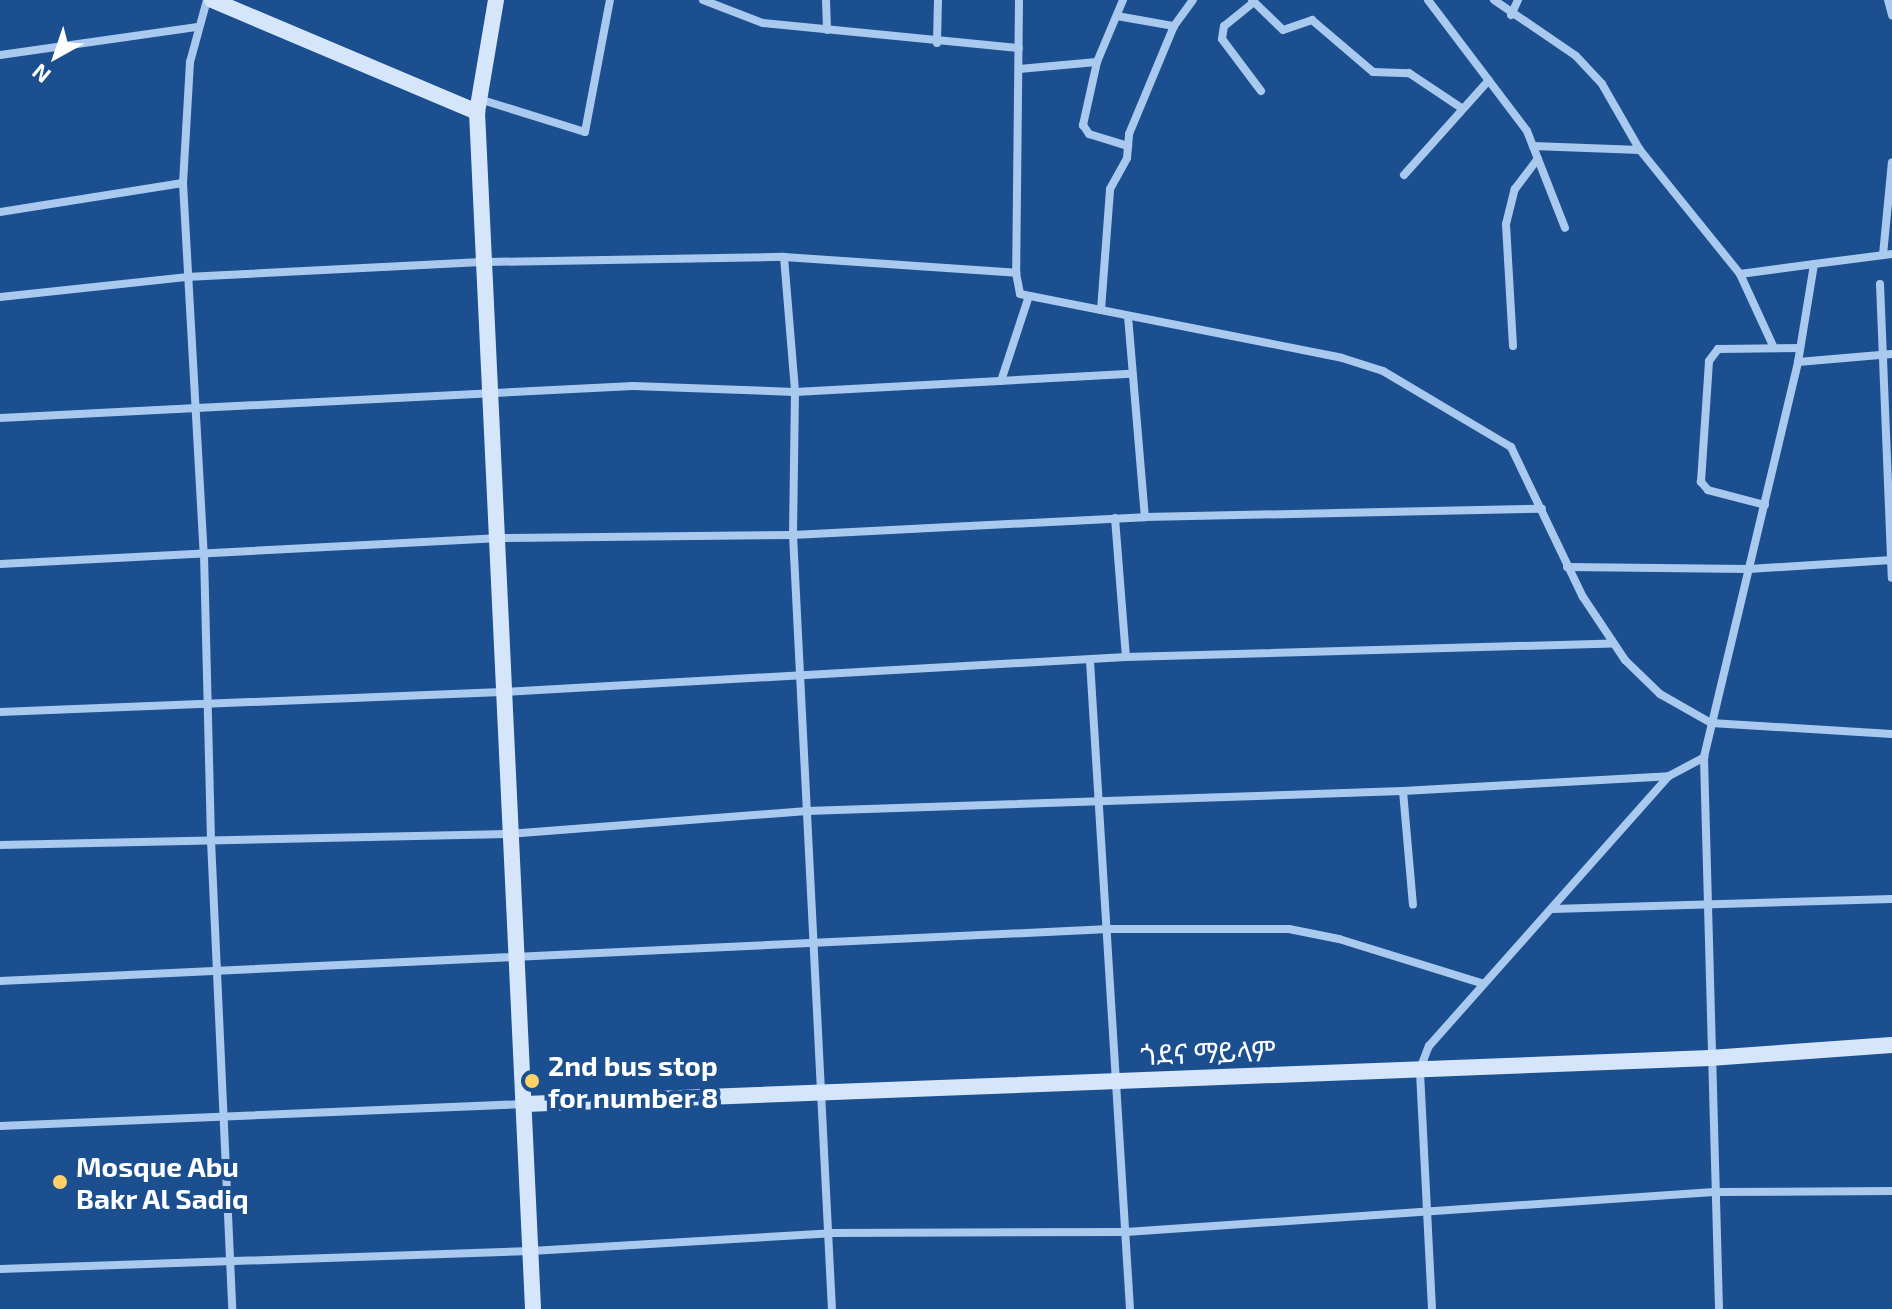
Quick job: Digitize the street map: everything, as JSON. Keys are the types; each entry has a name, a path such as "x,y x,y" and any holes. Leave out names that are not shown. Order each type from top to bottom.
{"street":[{"path":"232,1309 211,840 204,554 183,183 196,27 209,0 478,105 585,132 610,0"},
{"path":"496,0 478,105 487,262 490,392 500,538 508,834 525,1104 533,1309"},
{"path":"703,0 749,20 937,43 1019,48"},
{"path":"826,0 827,30"},
{"path":"937,43 938,0"},
{"path":"1019,0 1016,273 1020,294 1028,299 1101,310 1383,371 1511,447 1567,567 1613,643 1660,694 1711,723 1892,734"},
{"path":"1123,0 1097,62 1084,130 1128,146"},
{"path":"1101,310 1108,196 1174,26 1193,0"},
{"path":"1428,0 1489,80 1533,146 1565,228"},
{"path":"1494,0 1591,72 1640,150 1740,274 1774,348"},
{"path":"1511,15 1518,0"},
{"path":"1888,0 1892,15"},
{"path":"1261,91 1222,39 1224,26 1253,1 1283,30 1312,20 1373,72 1409,73 1460,107"},
{"path":"1117,16 1174,26"},
{"path":"0,55 196,27"},
{"path":"1019,69 1097,62"},
{"path":"1404,175 1460,107 1489,80"},
{"path":"1533,146 1640,150"},
{"path":"1513,346 1506,224 1515,189 1538,159"},
{"path":"1740,274 1888,254 1892,162"},
{"path":"0,212 183,183"},
{"path":"0,297 186,277 487,262 784,257 1016,273"},
{"path":"784,257 795,392 793,535 811,946 824,1094 832,1309"},
{"path":"1719,1309 1704,757 1798,362 1814,264"},
{"path":"1880,284 1888,354 1892,578"},
{"path":"1001,381 1028,299"},
{"path":"1128,316 1145,517"},
{"path":"1765,505 1708,490 1701,482 1712,354 1718,349 1800,348"},
{"path":"1798,362 1888,354"},
{"path":"0,418 633,386 795,392 1131,374"},
{"path":"0,564 500,538 793,535 1115,518 1542,509"},
{"path":"1115,518 1126,657"},
{"path":"1567,567 1749,569 1891,560"},
{"path":"0,712 502,692 1126,657 1613,643"},
{"path":"1090,661 1101,797 1130,1309"},
{"path":"1432,1309 1420,1069 1447,1021 1553,909 1669,776 1704,757"},
{"path":"0,845 508,834 807,811 1101,797 1403,791 1669,776"},
{"path":"1403,791 1413,905"},
{"path":"1553,909 1706,907 1892,899"},
{"path":"0,981 218,969 811,946 1109,929 1289,929 1339,939 1481,983"},
{"name":"ጎደና ማይላም","path":"525,1104 1710,1058 1892,1045"},
{"path":"0,1126 525,1104"},
{"path":"0,1269 531,1251 831,1233 1126,1232 1714,1192 1892,1191"}],"place":[{"name":"2nd bus stop for number 8","path":"532,1081"},
{"name":"Mosque Abu Bakr Al Sadiq","path":"60,1182"}]}
